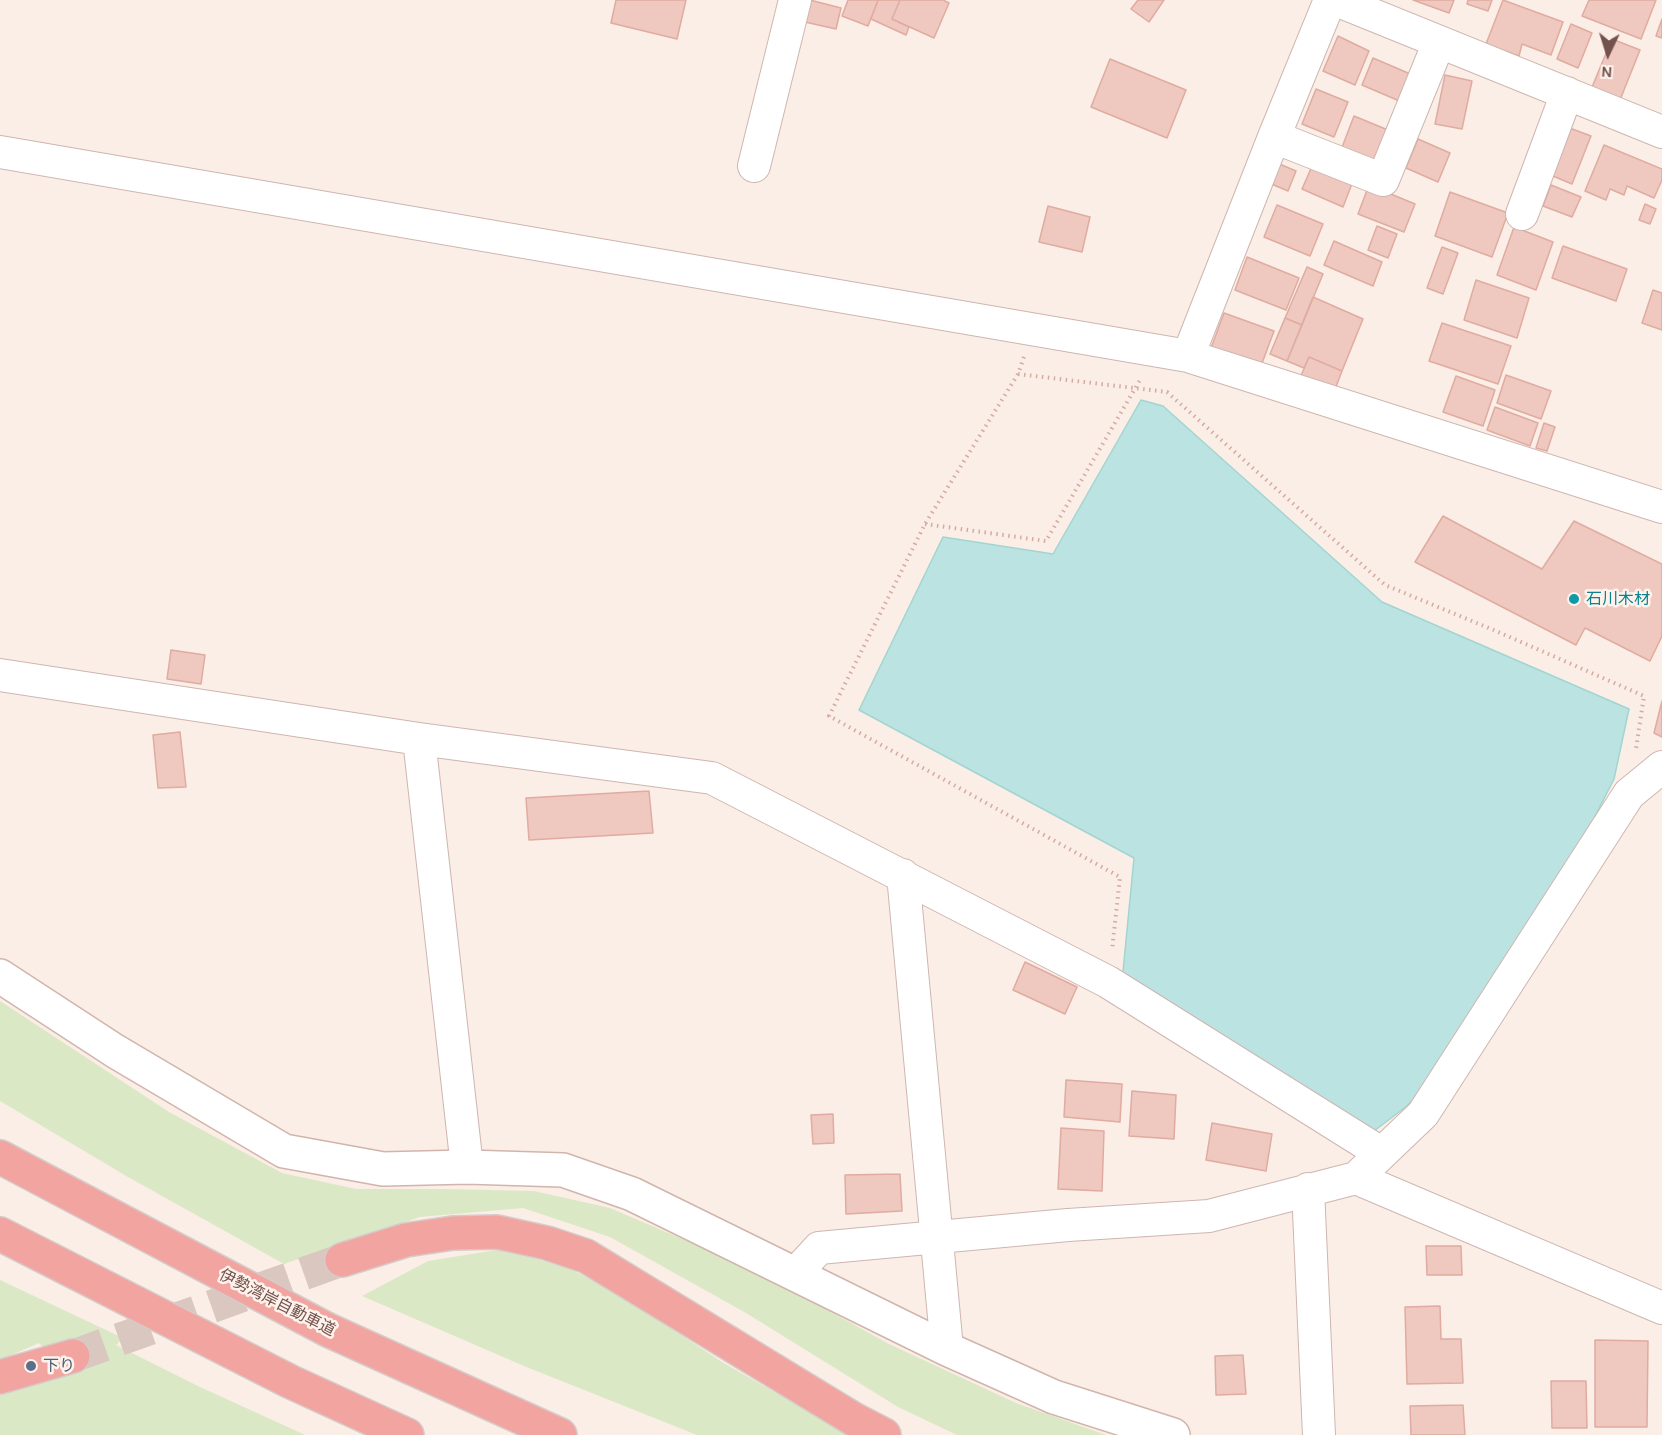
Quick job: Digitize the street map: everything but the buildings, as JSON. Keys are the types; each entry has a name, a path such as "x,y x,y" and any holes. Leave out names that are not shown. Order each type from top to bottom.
{"highway":[{"name":"伊勢湾岸自動車道","path":"0,1157 328,1330 560,1435"},
{"path":"342,1260 406,1240 453,1233 497,1232 547,1243 586,1256 845,1414 884,1435"},
{"path":"0,1234 291,1383 407,1435"},
{"path":"0,1377 73,1356"}],"street":[{"path":"754,166 795,0"},
{"path":"1174,353 1274,137 1330,0"},
{"path":"1336,0 1662,132"},
{"path":"1274,137 1383,180 1439,42"},
{"path":"1522,214 1567,93"},
{"path":"0,152 1174,353 1662,507"},
{"path":"0,675 419,739 712,778 1108,982 1381,1153"},
{"path":"419,739 467,1167"},
{"path":"796,1273 819,1248 1068,1225 1209,1216 1356,1178 1423,1114 1629,794 1662,767"},
{"path":"903,875 947,1349"},
{"path":"0,976 115,1052 284,1151 383,1169 467,1167 563,1170 632,1194 947,1349 1054,1397 1173,1435"},
{"path":"1356,1178 1662,1308"},
{"path":"1308,1189 1319,1435"}],"path":[{"path":"1034,328 1018,374 925,524 829,717 1120,877 1108,982"},
{"path":"925,524 1046,541 1134,388 1174,353"},
{"path":"1018,374 1167,392 1385,585 1644,696 1629,794"}],"green space":[{"path":"0,1001 169,1112 282,1173 356,1189 534,1191 610,1208 755,1270 889,1344 1016,1403 1106,1435 957,1435 898,1407 746,1313 610,1237 523,1208 420,1217 284,1264 128,1177 0,1101"},
{"path":"497,1250 565,1266 620,1295 722,1362 849,1435 697,1435 524,1366 362,1296 428,1261"},
{"path":"0,1280 123,1338 116,1345 305,1435 0,1435 0,1395 40,1383 60,1366 39,1343 0,1360"}],"water":[{"path":"1141,400 1163,406 1382,602 1629,709 1614,779 1581,844 1435,1076 1407,1106 1370,1134 1122,982 1134,858 859,710 943,537 1053,554"}],"tunnel":[{"path":"73,1356 342,1260"}],"place":[{"name":"石川木材","path":"1574,599"},
{"name":"下り","path":"31,1366"}]}
